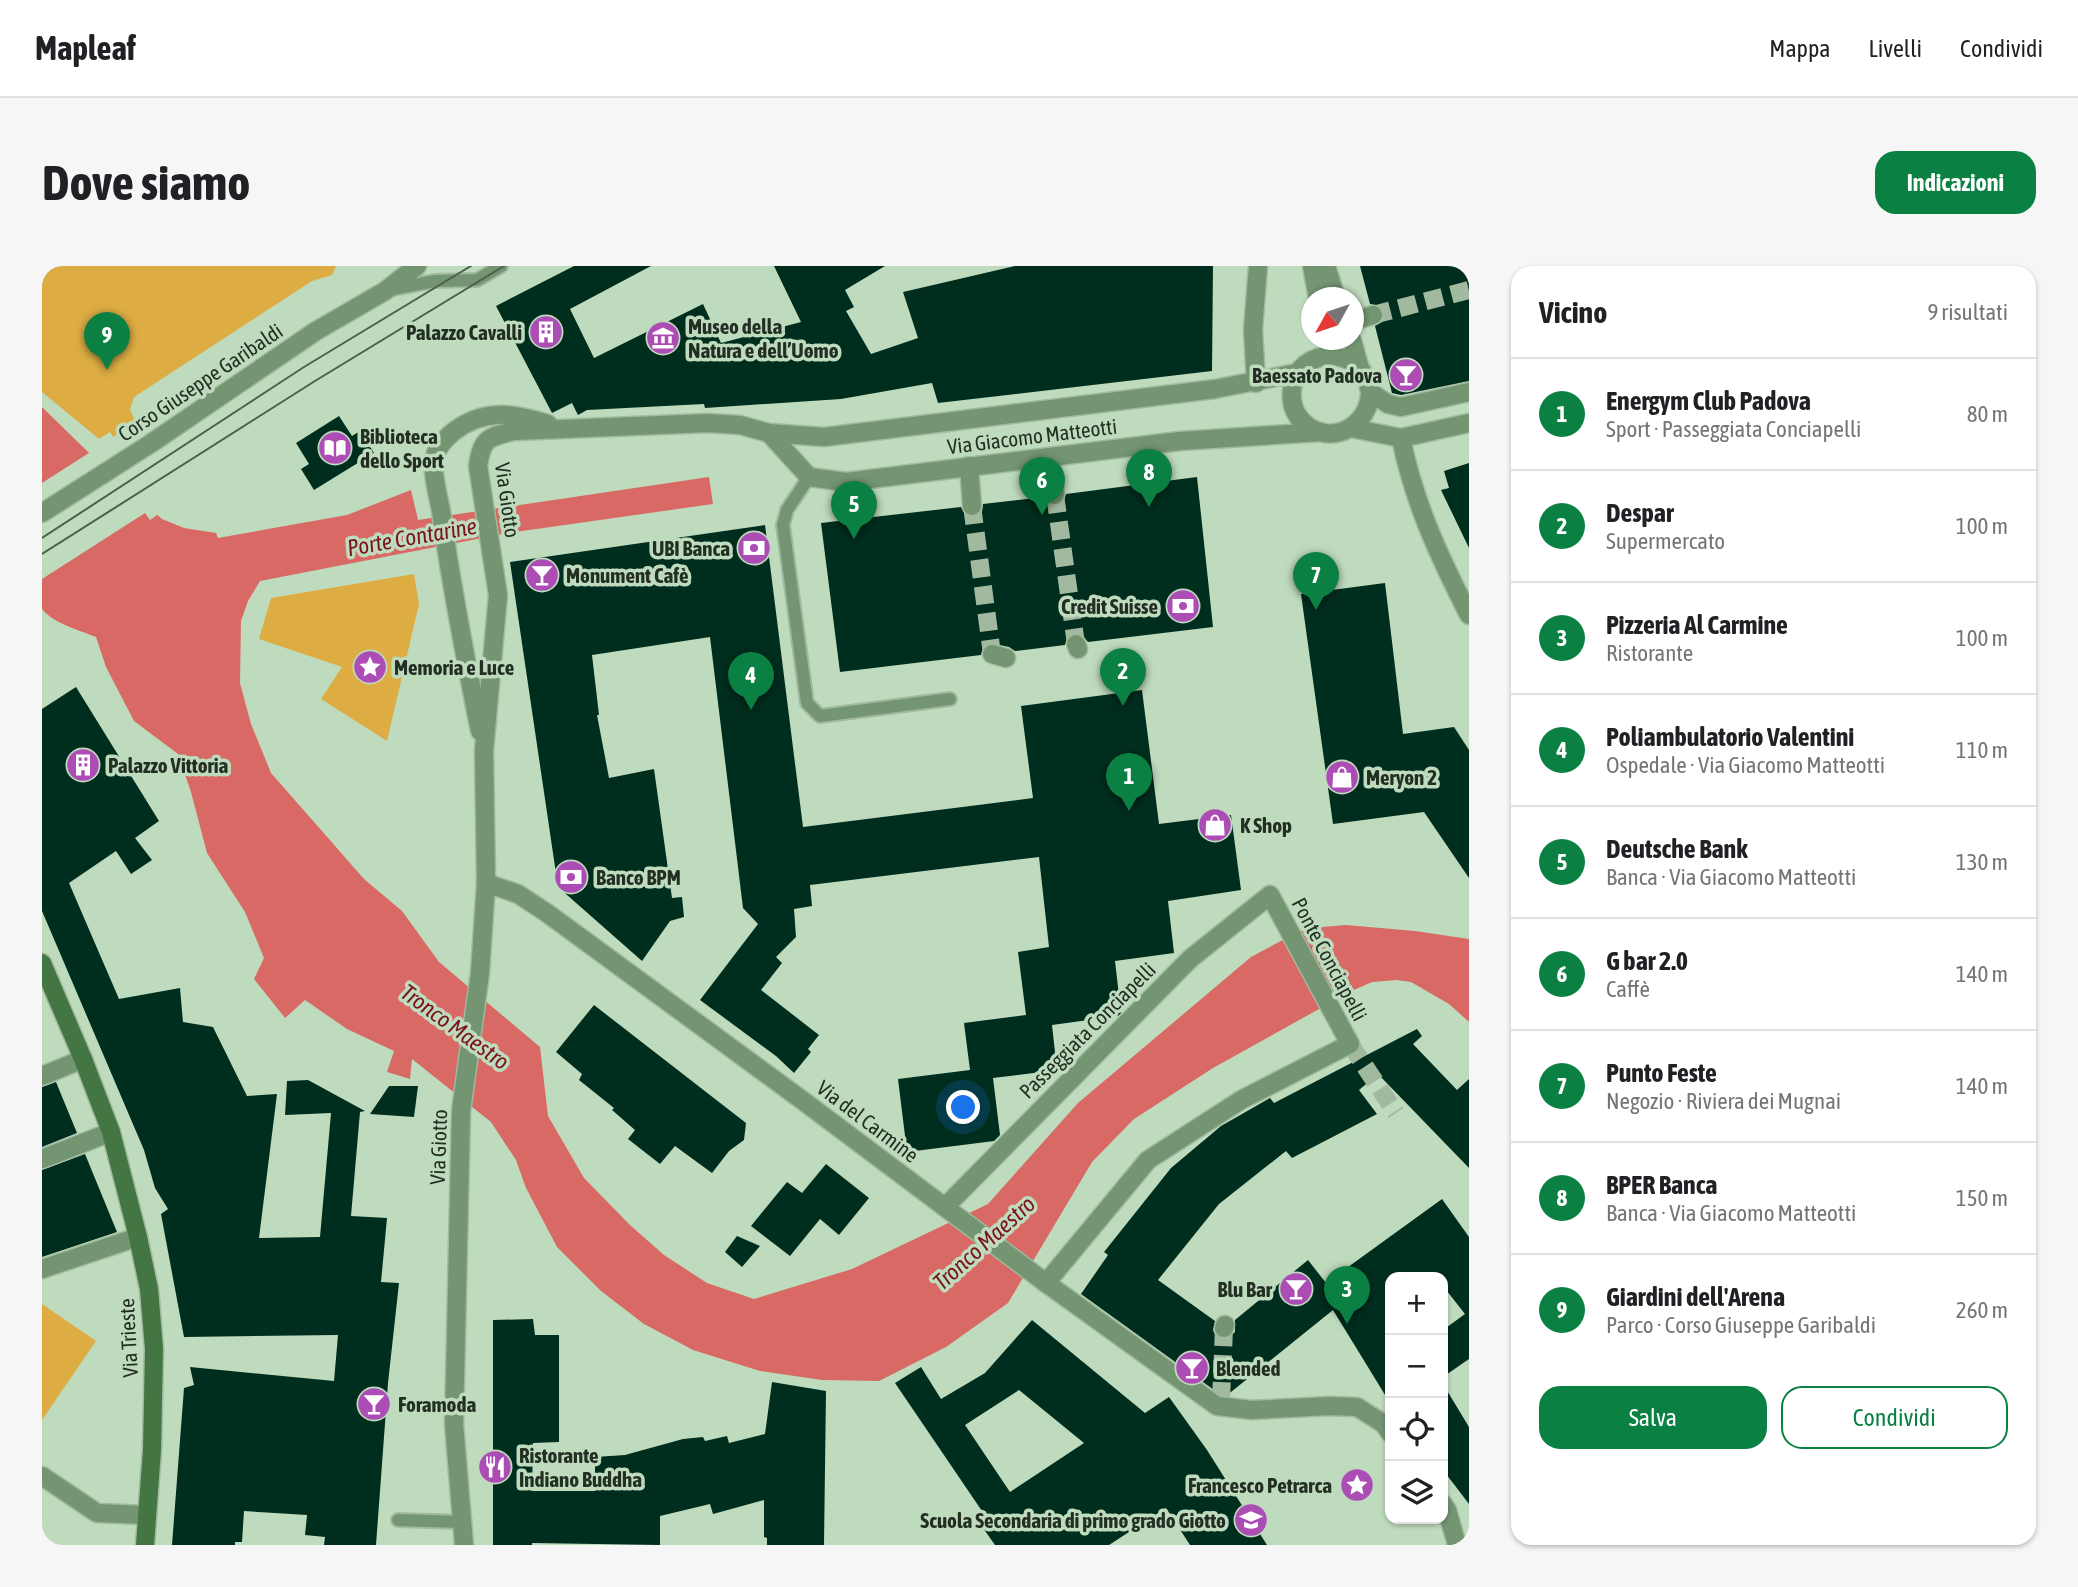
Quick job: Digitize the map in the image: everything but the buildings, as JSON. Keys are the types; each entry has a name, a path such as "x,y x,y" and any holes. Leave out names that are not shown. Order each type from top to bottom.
{"street":[{"name":"Corso Giuseppe Garibaldi","path":"42,513 150,444 316,331 385,291 417,266"},
{"path":"1256,383 1253,330 1258,266"},
{"path":"1312,266 1324,287"},
{"path":"1326,266 1328,287"},
{"path":"1364,318 1373,315"},
{"path":"1316,358 1318,350"},
{"path":"1355,350 1360,369"},
{"path":"1321,432 1305,424 1294,409 1292,391 1297,373 1316,358 1328,355 1351,361 1367,380 1370,392 1368,404 1364,415 1351,428"},
{"name":"Via Giacomo Matteotti","path":"562,429 708,423 740,425 769,433 824,437 1256,383 1297,373"},
{"path":"1370,392 1388,404 1401,407 1469,392"},
{"name":"Via Giotto","path":"484,751 447,558 436,479 436,453 448,436 464,424 484,415 506,415 534,420 562,429"},
{"name":"Via Giacomo Matteotti","path":"809,477 846,482 1180,441 1334,433 1351,428 1401,438 1469,423"},
{"name":"Via Giotto","path":"464,1545 454,1424 461,1111 480,973 486,883 484,751 498,595 478,466 481,447 494,436 514,431 562,429"},
{"path":"769,433 809,477"},
{"path":"1401,438 1409,478 1428,530 1469,615"},
{"path":"1050,457 1055,495"},
{"path":"969,466 972,506"},
{"name":"Via del Carmine","path":"486,883 518,894 547,913 1041,1279 1220,1403 1252,1410 1357,1407 1385,1426"},
{"name":"Passeggiata Conciapelli","path":"951,1212 1190,960 1270,895"},
{"name":"Ponte Conciapelli","path":"1041,1279 1148,1160 1241,1100 1350,1044 1270,895"},
{"name":"Via Trieste","path":"42,963 111,1132 149,1289 154,1349 152,1450 145,1545"},
{"path":"42,1076 83,1059"},
{"path":"42,1159 111,1132"},
{"path":"42,1269 138,1237"},
{"path":"42,1476 97,1513 147,1515"},
{"path":"1448,1514 1457,1545"}],"lane":[{"name":"Corso Giuseppe Garibaldi","path":"385,291 435,281 477,280 501,266"},
{"path":"809,477 787,510 783,525 807,703 820,716 950,699"},
{"path":"398,1520 461,1522"}],"shaded area":[{"path":"42,266 336,266 332,275 312,281 134,397 130,410 136,422 113,437 110,432 99,439 42,392"},
{"path":"414,574 419,604 387,741 321,699 342,667 259,639 271,598"},
{"path":"42,1304 96,1341 42,1420"}],"water":[{"path":"42,407 162,519 184,528 216,533 218,538 347,515 411,490 418,520 709,477 713,504 508,533 260,581 248,601 241,621 240,683 251,724 271,773 364,879 402,911 439,962 540,1047 548,1116 584,1178 664,1255 707,1283 754,1299 852,1269 988,1204 1078,1103 1251,957 1296,933 1311,928 1346,925 1469,939 1469,1022 1449,1004 1411,982 1372,982 1338,997 1213,1068 1134,1119 1092,1162 1008,1303 946,1347 879,1381 822,1380 760,1371 693,1350 644,1324 601,1291 557,1247 526,1188 516,1160 491,1122 412,1059 410,1079 387,1072 394,1051 347,1029 305,1000 285,1018 254,979 264,958 245,912 207,853 178,754 134,721 106,667 96,637 60,623 42,609"}],"pier":[{"path":"92,451 160,513 150,520 145,513 42,579 42,483"}],"tunnel":[{"path":"1373,315 1469,290"},
{"path":"1055,495 1076,644"},
{"path":"972,506 992,654"},
{"path":"1350,1044 1396,1113"},
{"path":"1221,1400 1224,1328"}],"tram line":[{"path":"42,538 304,367 471,266"},
{"path":"42,554 315,381 504,266"}],"place":[{"name":"Palazzo Cavalli","path":"546,332"},
{"name":"Museo della Natura e dell’Uomo","path":"663,338"},
{"name":"Giardini dell'Arena","path":"107,370"},
{"name":"Baessato Padova","path":"1406,375"},
{"name":"Biblioteca dello Sport","path":"335,448"},
{"name":"BPER Banca","path":"1149,507"},
{"name":"G bar 2.0","path":"1042,515"},
{"name":"Deutsche Bank","path":"854,539"},
{"name":"UBI Banca","path":"754,548"},
{"name":"Monument Cafè","path":"542,575"},
{"name":"Credit Suisse","path":"1183,606"},
{"name":"Punto Feste","path":"1316,610"},
{"name":"Memoria e Luce","path":"370,667"},
{"name":"Despar","path":"1123,706"},
{"name":"Poliambulatorio Valentini","path":"751,710"},
{"name":"Palazzo Vittoria","path":"83,765"},
{"name":"Meryon 2","path":"1342,777"},
{"name":"Energym Club Padova","path":"1129,811"},
{"name":"K Shop","path":"1215,825"},
{"name":"Banco BPM","path":"571,877"},
{"name":"Blu Bar","path":"1296,1289"},
{"name":"Pizzeria Al Carmine","path":"1347,1324"},
{"name":"Blended","path":"1192,1368"},
{"name":"Foramoda","path":"374,1404"},
{"name":"Ristorante Indiano Buddha","path":"495,1467"},
{"name":"Francesco Petrarca","path":"1357,1485"},
{"name":"Scuola Secondaria di primo grado Giotto","path":"1251,1520"}],"water label":[{"name":"Porte Contarine","path":"412,537"},
{"name":"Tronco Maestro","path":"455,1027"},
{"name":"Tronco Maestro","path":"984,1243"}]}
